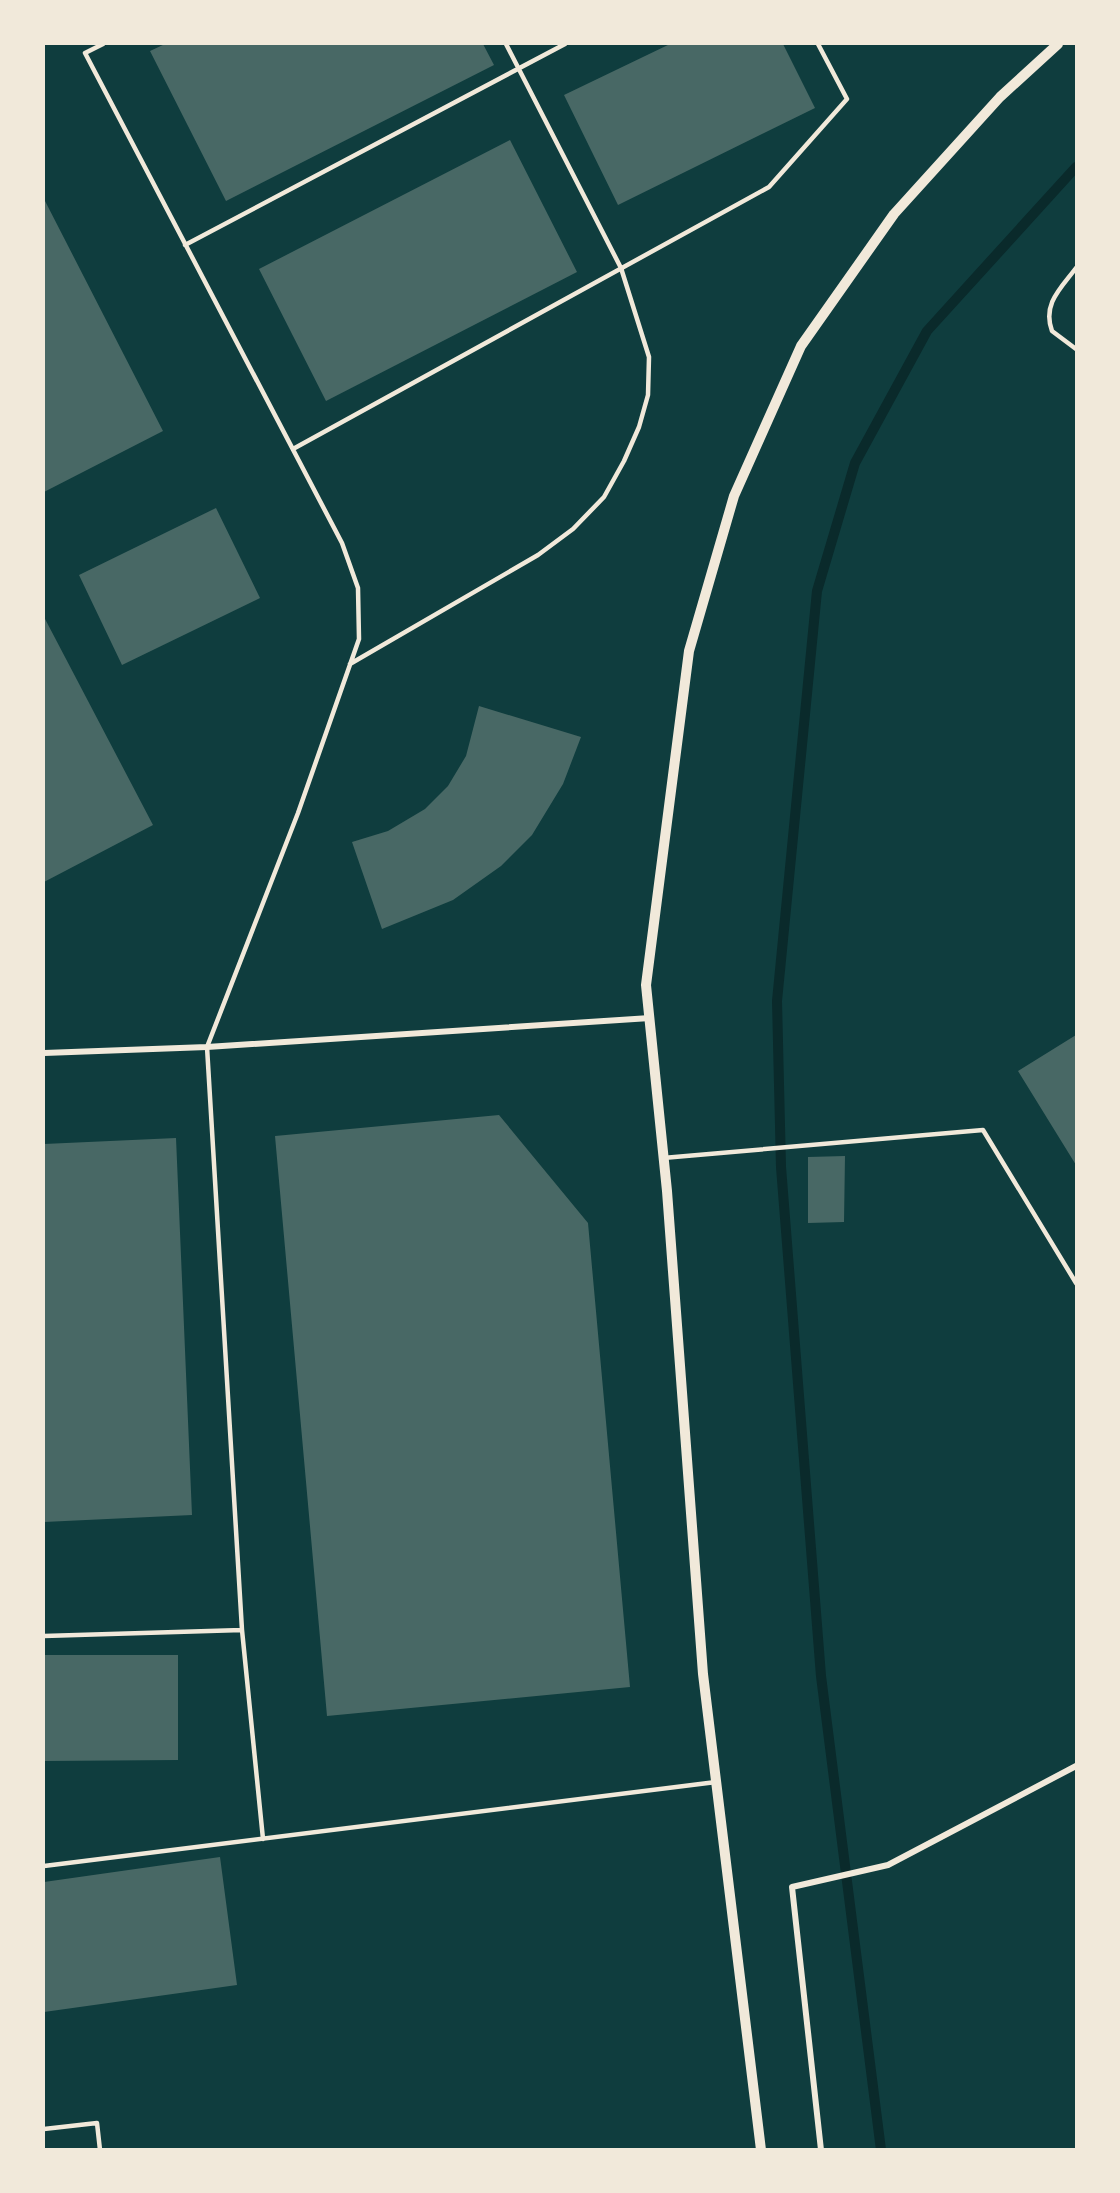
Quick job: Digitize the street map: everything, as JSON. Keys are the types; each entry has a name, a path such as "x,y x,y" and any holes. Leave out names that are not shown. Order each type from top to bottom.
{"street":[{"path":"761,2150 702,1674 663,1158 646,985 690,651 734,496 801,346 894,214 1000,97 1058,44"},
{"path":"44,1053 207,1047 650,1018"},
{"path":"821,2150 792,1887 888,1865 1077,1766"}],"lane":[{"path":"103,44 85,53 342,543 358,588 359,639 298,813 207,1047 242,1630 263,1839"},
{"path":"350,664 538,555 573,529 604,497 639,427 648,395 649,357 621,268 506,44"},
{"path":"185,245 565,44"},
{"path":"293,449 769,187 848,99 818,44"},
{"path":"1077,268 1051,301 1048,315 1052,331 1077,349"},
{"path":"663,1158 983,1130 1077,1283"},
{"path":"44,1636 242,1630"},
{"path":"44,1866 716,1782"},
{"path":"44,2129 96,2122 100,2150"}],"building":[{"path":"165,44 483,44 494,65 226,201 150,51"},
{"path":"670,44 783,44 815,108 618,205 564,95"},
{"path":"510,140 577,272 326,401 259,269"},
{"path":"44,199 163,431 44,492"},
{"path":"216,508 260,598 122,665 79,575"},
{"path":"44,617 153,825 44,882"},
{"path":"479,706 581,737 563,784 532,835 501,866 453,900 382,929 352,842 388,831 425,809 448,786 466,756"},
{"path":"1076,1035 1076,1165 1018,1071"},
{"path":"499,1115 588,1223 630,1687 327,1716 275,1136"},
{"path":"176,1138 192,1515 44,1522 44,1144"},
{"path":"845,1156 844,1222 808,1223 808,1157"},
{"path":"44,1655 178,1655 178,1760 44,1761"},
{"path":"220,1857 237,1985 44,2012 44,1882"}],"waterway":[{"path":"881,2150 821,1676 781,1167 777,1001 817,591 855,463 927,331 1076,167"}]}
